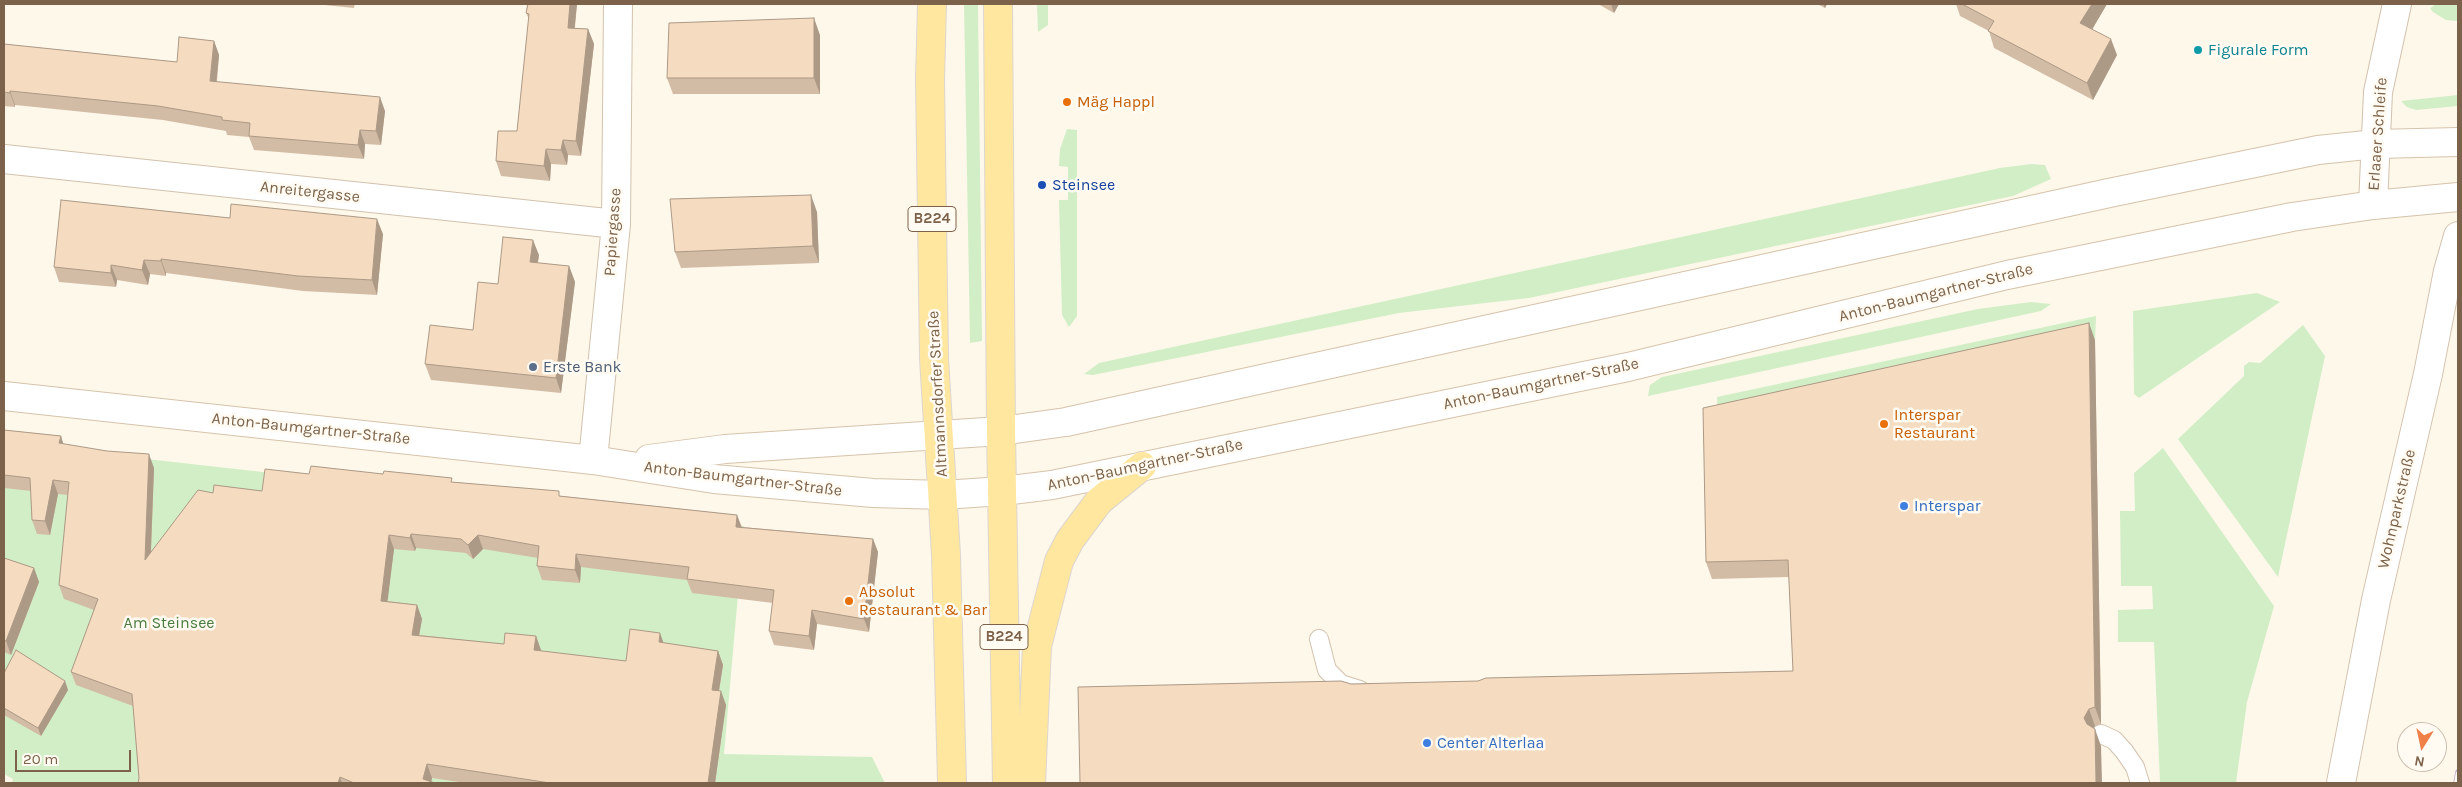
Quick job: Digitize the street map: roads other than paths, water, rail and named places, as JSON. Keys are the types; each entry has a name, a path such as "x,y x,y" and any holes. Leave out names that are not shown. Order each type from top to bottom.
{"main road":[{"name":"Papiergasse","path":"605,462 616,224 618,4"},
{"name":"Altmannsdorfer Straße","path":"932,4 930,80 934,358 943,495 952,783"},
{"name":"B224","path":"998,4 1001,431 1007,783"},
{"name":"Erlaaer Schleife","path":"2373,205 2378,92 2397,4"},
{"name":"Anton-Baumgartner-Straße","path":"605,462 725,449 1001,431 1074,421 2318,150 2376,144 2458,142"},
{"name":"Anreitergasse","path":"4,159 616,224"},
{"name":"Anton-Baumgartner-Straße","path":"4,396 605,462 724,480 873,493 943,495 1003,492 1052,485 1628,367 2007,275 2292,217 2373,205 2458,197"},
{"name":"Wohnparkstraße","path":"2341,783 2376,600 2428,374 2448,271 2458,236"},
{"path":"1031,783 1036,646 1058,561 1070,540 1099,501 1142,466"}],"lane":[{"path":"1319,639 1328,670 1342,684 1357,690 1377,690"},
{"path":"2101,734 2114,740 2124,751 2135,767 2140,783"}],"railway":[{"path":"2456,783 2458,772"}],"place":[{"name":"Figurale Form","path":"2198,50"},
{"name":"Mäg Happl","path":"1067,102"},
{"name":"Steinsee","path":"1042,185"},
{"name":"Erste Bank","path":"533,367"},
{"name":"Interspar Restaurant","path":"1884,424"},
{"name":"Interspar","path":"1904,506"},
{"name":"Absolut Restaurant & Bar","path":"849,601"},
{"name":"Center Alterlaa","path":"1427,743"}],"park label":[{"name":"Am Steinsee","path":"169,623"}]}
